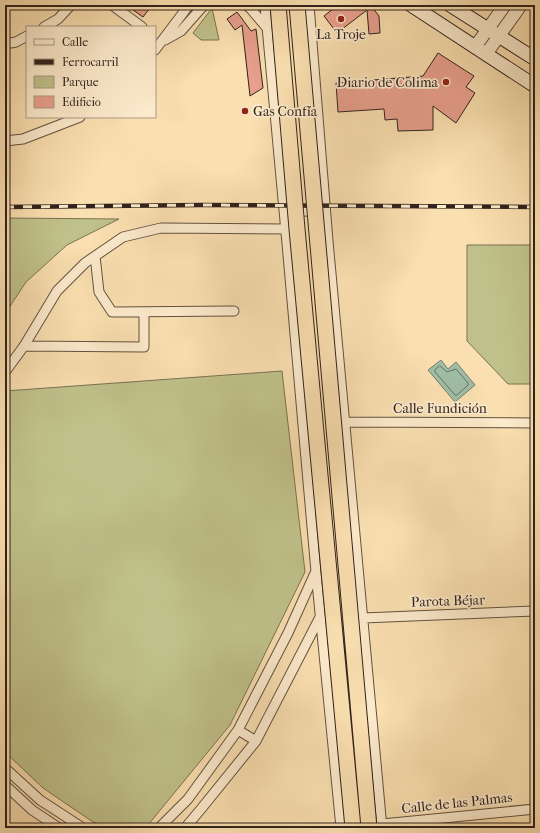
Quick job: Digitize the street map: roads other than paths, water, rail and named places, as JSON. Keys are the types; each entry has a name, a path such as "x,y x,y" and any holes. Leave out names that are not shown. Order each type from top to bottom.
{"main road":[{"path":"278,5 297,229 354,828"},
{"path":"297,5 377,827"},
{"path":"411,5 535,86"},
{"path":"450,5 487,30 535,59"}],"street":[{"path":"46,26 58,19 71,5"},
{"path":"112,5 141,26"},
{"path":"159,39 189,5"},
{"path":"159,39 182,31 204,5"},
{"path":"246,5 267,28"},
{"path":"265,5 280,175 286,225 320,617 341,828"},
{"path":"309,5 363,618 377,827"},
{"path":"481,50 487,30 505,5"},
{"path":"481,50 499,37 522,5"},
{"path":"5,44 16,42 26,37"},
{"path":"5,141 24,139 77,118"},
{"path":"280,175 288,184 300,189 309,188 319,182 323,174"},
{"path":"286,225 293,214 302,211 320,212 327,219"},
{"path":"5,372 24,346 57,291 85,263 123,237 161,228 286,225"},
{"path":"96,256 99,292 112,312 144,313 234,311"},
{"path":"24,346 144,347 144,313"},
{"name":"Calle Fundición","path":"345,422 535,423"},
{"path":"159,828 188,798 238,730 288,633 316,572"},
{"name":"Parota Béjar","path":"363,618 535,611"},
{"path":"185,828 256,741 320,617"},
{"path":"238,730 256,741"},
{"path":"5,768 40,800 83,828"},
{"path":"5,785 32,810 60,828"},
{"name":"Calle de las Palmas","path":"377,827 535,809"}],"water":[{"path":"441,360 448,369 456,362 475,385 455,402 428,370"}],"railway":[{"path":"5,207 203,205 535,207"}],"place":[{"name":"La Troje","path":"341,19"},
{"name":"Diario de Colima","path":"446,82"},
{"name":"Gas Confía","path":"245,111"}]}
